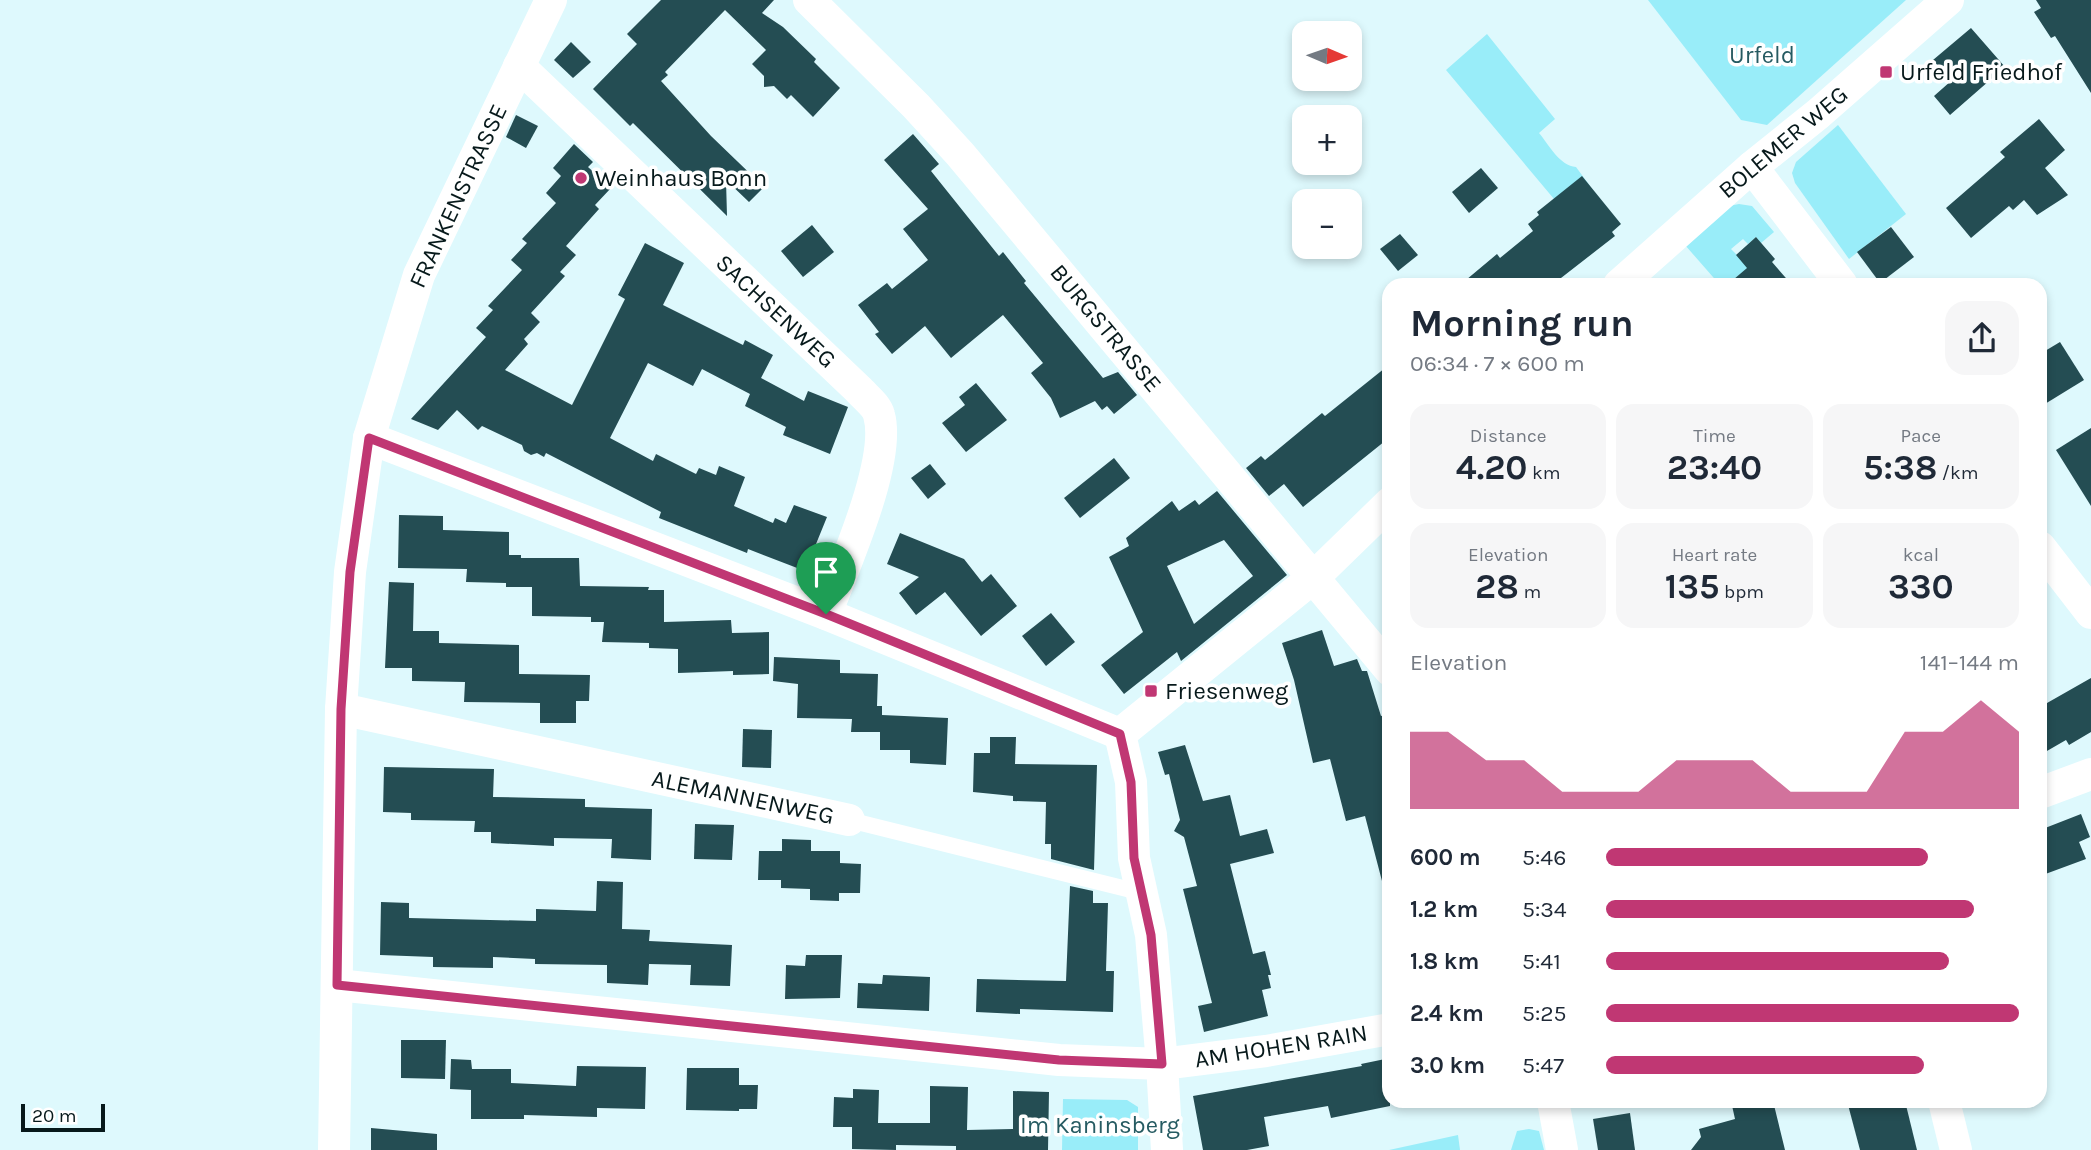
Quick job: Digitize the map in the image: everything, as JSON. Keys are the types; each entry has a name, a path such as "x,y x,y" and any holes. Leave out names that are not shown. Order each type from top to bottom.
{"street":[{"name":"FRANKENSTRASSE","path":"334,1150 341,709 350,572 369,438 419,275 551,0"},
{"name":"BURGSTRASSE","path":"809,0 916,106 960,154 1382,660"},
{"name":"BOLEMER WEG","path":"1627,278 1948,0"},
{"name":"SACHSENWEG","path":"519,66 859,390 879,413 882,445 865,508 826,614"},
{"path":"1752,167 1837,278"},
{"path":"369,438 826,614 1120,734"},
{"path":"1120,734 1314,577 1382,511"},
{"path":"2047,556 2091,613"},
{"name":"ALEMANNENWEG","path":"341,709 849,820"},
{"path":"1120,734 1131,782 1134,858 1151,935 1167,1150"},
{"path":"2047,790 2091,774"},
{"name":"AM HOHEN RAIN","path":"337,985 1059,1060 1162,1064 1266,1051 1382,1030"},
{"path":"1554,1108 1562,1150"},
{"path":"1946,1108 1956,1150"}],"lane":[{"name":"ALEMANNENWEG","path":"849,820 1143,893"}],"green space":[{"name":"Urfeld","path":"1648,0 1906,0 1767,125 1741,120"},
{"path":"1487,34 1555,119 1539,133 1560,159 1576,167 1590,186 1554,199 1446,70"},
{"path":"1838,125 1906,214 1849,259 1795,183 1792,173 1796,162"},
{"path":"1729,206 1752,206 1774,232 1761,243 1756,237 1748,244 1743,239 1731,249 1749,267 1735,278 1714,278 1685,245"},
{"name":"Im Kaninsberg","path":"1063,1099 1127,1100 1138,1107 1138,1150 1062,1150"},
{"path":"1517,1131 1539,1131 1544,1150 1511,1150"},
{"path":"1458,1135 1460,1150 1389,1150"}],"building":[{"path":"661,0 774,0 762,13 783,27 816,59 814,62 840,88 813,117 791,95 787,99 774,86 764,87 764,76 752,64 766,50 725,10 665,72 668,75 661,81 711,136 764,187 749,202 726,180 727,216 633,123 630,126 593,89 637,44 627,34"},
{"path":"2036,0 2091,0 2091,93 2055,36 2051,38 2034,12 2041,8"},
{"path":"1971,28 2005,67 1950,115 1934,96 1951,81 1933,60"},
{"path":"571,42 591,62 573,78 554,60"},
{"path":"516,115 538,126 526,148 506,137"},
{"path":"2039,119 2065,150 2045,168 2068,195 2037,215 2024,200 2013,210 2009,206 1971,238 1946,208 2005,157 2000,152"},
{"path":"913,134 939,164 931,171 999,256 1003,252 1026,281 1024,283 1103,378 1118,372 1137,395 1114,414 1107,406 1102,410 1095,401 1060,418 1051,398 1031,373 1043,363 1003,315 951,358 925,326 892,354 875,334 879,332 858,305 887,283 892,289 928,260 903,229 928,209 884,160"},
{"path":"574,144 593,162 588,167 611,188 595,205 599,209 566,246 576,255 560,272 565,276 531,313 540,322 524,339 528,344 505,370 572,405 625,299 618,295 645,243 684,263 663,305 743,345 745,340 773,355 761,378 804,401 808,391 848,407 830,454 783,435 786,427 745,406 750,394 702,369 693,386 648,363 610,438 653,461 656,454 696,474 699,468 716,475 719,466 745,477 734,506 773,523 775,518 786,523 794,505 827,517 805,571 748,549 747,553 659,518 661,512 546,453 544,457 537,453 531,455 524,451 522,445 482,426 478,430 457,410 438,430 411,419 486,337 476,328 493,310 488,306 522,270 511,260 527,243 522,239 556,203 546,193 561,176 553,168"},
{"path":"1481,168 1498,188 1469,213 1452,192"},
{"path":"1582,176 1621,224 1612,232 1615,236 1561,278 1468,278 1497,254 1500,258 1533,231 1528,224 1539,215 1537,212"},
{"path":"812,225 834,252 803,277 781,251"},
{"path":"1891,227 1914,257 1887,278 1876,278 1857,252"},
{"path":"1400,234 1418,255 1398,271 1380,249"},
{"path":"1756,237 1775,259 1772,262 1786,278 1735,278 1747,268 1736,255"},
{"path":"2060,342 2084,380 2047,403 2047,350"},
{"path":"1382,370 1382,443 1303,507 1284,484 1269,496 1246,468 1261,456 1265,460 1322,413 1325,416"},
{"path":"976,383 1007,420 966,452 942,423 965,405 959,397"},
{"path":"2091,428 2091,506 2056,450"},
{"path":"1114,458 1130,478 1080,518 1064,498"},
{"path":"930,464 946,484 928,499 911,478"},
{"path":"1217,491 1287,575 1181,661 1177,652 1124,694 1101,665 1143,632 1109,557 1129,546 1126,538 1172,501 1179,511 1195,500 1199,505","holes":["1224,540 1253,576 1194,624 1167,566"]},
{"path":"399,515 443,516 443,530 509,532 509,555 521,555 521,558 579,558 580,586 649,587 648,590 664,590 664,622 731,620 732,633 769,632 769,674 733,675 733,671 678,673 678,649 649,648 649,643 602,642 604,622 591,622 591,617 532,616 532,587 466,582 467,569 398,568"},
{"path":"900,533 964,559 982,582 991,574 1017,606 981,636 945,592 916,615 899,593 919,577 887,564"},
{"path":"389,582 414,583 413,631 439,631 439,643 519,645 519,674 590,675 589,701 576,701 576,723 540,723 540,703 464,702 465,682 412,681 412,668 385,668"},
{"path":"1051,613 1075,642 1046,666 1022,636"},
{"path":"1322,630 1334,666 1357,659 1362,671 1367,671 1382,716 1382,881 1365,816 1346,821 1330,759 1313,763 1294,680 1282,643"},
{"path":"774,657 840,660 840,673 878,674 877,706 882,706 882,715 948,718 946,765 910,763 910,750 880,750 880,732 851,732 852,719 797,718 798,684 773,681"},
{"path":"2091,678 2091,732 2069,745 2066,740 2047,751 2047,703"},
{"path":"743,729 772,730 771,768 742,767"},
{"path":"990,737 1016,737 1015,764 1097,765 1094,870 1051,859 1051,844 1045,844 1046,802 1013,801 1013,796 973,792 974,753 990,753"},
{"path":"1185,745 1203,801 1230,795 1240,836 1267,829 1274,853 1230,864 1253,954 1265,951 1271,975 1268,975 1271,988 1262,990 1268,1016 1204,1032 1198,1006 1212,1003 1183,889 1197,886 1184,837 1174,831 1180,820 1169,774 1165,775 1158,752"},
{"path":"384,767 494,769 493,797 585,799 585,807 652,809 651,860 611,858 612,839 554,838 554,846 491,843 491,832 474,832 475,821 411,820 411,813 383,812"},
{"path":"2081,814 2090,837 2079,842 2086,859 2047,873 2047,827"},
{"path":"695,824 734,825 732,860 694,859"},
{"path":"782,839 811,840 811,851 840,851 840,863 861,864 860,893 839,893 839,901 810,900 810,889 781,888 781,880 758,880 759,851 782,851"},
{"path":"597,881 623,882 622,929 650,930 649,941 732,945 730,986 690,985 691,965 649,964 648,985 607,983 607,965 535,964 535,959 493,957 493,968 433,967 433,957 380,955 381,902 409,903 409,918 536,921 536,909 596,911"},
{"path":"1070,886 1093,891 1093,903 1108,903 1106,971 1114,971 1113,1012 1020,1009 1020,1014 976,1012 977,979 1066,981"},
{"path":"806,955 842,955 840,998 785,999 786,965 805,966"},
{"path":"883,975 930,977 929,1011 857,1008 858,983 882,984"},
{"path":"401,1040 446,1040 445,1079 401,1078"},
{"path":"451,1059 471,1060 472,1069 511,1069 511,1083 576,1086 577,1066 646,1067 645,1109 597,1108 597,1117 524,1115 524,1119 471,1119 471,1090 450,1089"},
{"path":"1382,1060 1382,1108 1331,1118 1328,1106 1264,1117 1269,1146 1247,1150 1203,1150 1193,1096 1362,1066 1361,1064"},
{"path":"687,1068 739,1068 739,1085 758,1085 757,1109 686,1110"},
{"path":"930,1086 968,1087 967,1130 1013,1129 1013,1091 1049,1092 1048,1150 956,1150 956,1146 896,1145 896,1150 852,1149 852,1127 833,1127 834,1097 853,1098 853,1089 879,1090 878,1123 930,1123"},
{"path":"1733,1108 1775,1108 1785,1150 1691,1150 1701,1137 1699,1129 1735,1119"},
{"path":"1849,1108 1907,1108 1917,1150 1860,1150"},
{"path":"1630,1113 1635,1150 1598,1150 1593,1119"},
{"path":"371,1128 437,1134 437,1150 371,1150"}],"place":[{"name":"Urfeld Friedhof","path":"1886,72"},
{"name":"Weinhaus Bonn","path":"581,178"},
{"name":"Friesenweg","path":"1151,691"}],"route":[{"path":"369,438 826,614 1120,734 1131,782 1134,858 1151,935 1162,1064 1059,1060 337,985 341,709 350,572 369,438"}]}
